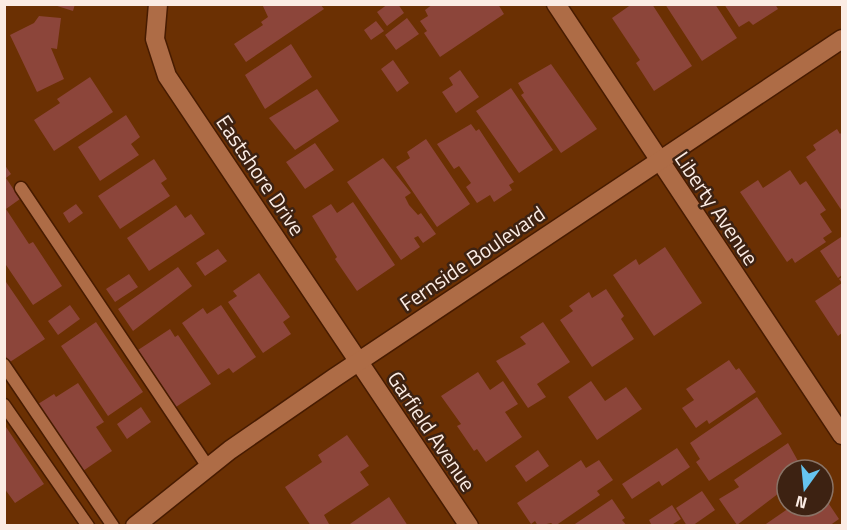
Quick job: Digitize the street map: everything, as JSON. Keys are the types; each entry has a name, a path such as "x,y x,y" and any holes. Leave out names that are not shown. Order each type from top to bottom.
{"street":[{"name":"Eastshore Drive","path":"158,4 155,39 167,76 359,361"},
{"name":"Liberty Avenue","path":"556,4 658,161 843,435"},
{"name":"Fernside Boulevard","path":"135,525 208,467 359,361 843,39"},
{"name":"Garfield Avenue","path":"359,361 469,525"}],"lane":[{"path":"21,188 208,467"},
{"path":"6,370 113,525"},
{"path":"4,405 88,525"}],"building":[{"path":"51,4 75,4 73,11"},
{"path":"262,4 320,4 324,9 246,62 234,44 263,25 261,22 268,17"},
{"path":"388,4 398,4 404,13 387,26 377,12"},
{"path":"433,4 498,4 504,14 440,57 424,33 427,31 420,21 428,16 425,10"},
{"path":"632,4 652,4 692,66 654,91 636,63 640,60 612,18"},
{"path":"665,4 715,4 737,38 702,61"},
{"path":"724,4 775,4 778,9 753,25 749,21 739,27"},
{"path":"39,16 61,18 57,49 51,48 64,79 37,92 10,35 34,23"},
{"path":"407,18 419,34 396,50 385,35"},
{"path":"376,21 384,31 371,40 364,30"},
{"path":"291,44 312,77 265,109 245,75"},
{"path":"393,60 409,83 397,92 381,69"},
{"path":"551,64 597,129 561,153 521,95 524,93 518,83"},
{"path":"460,70 479,97 456,113 442,92 453,85 449,78"},
{"path":"90,77 113,112 54,151 34,120 60,103 57,99"},
{"path":"511,88 553,150 519,173 476,111"},
{"path":"317,89 339,121 295,150 269,118"},
{"path":"126,115 140,137 131,144 139,155 100,181 78,147"},
{"path":"471,124 476,131 479,129 514,182 509,185 512,190 494,202 490,195 477,203 466,187 471,183 459,166 454,169 437,144"},
{"path":"837,129 840,134 842,132 842,211 806,157 816,150 813,145"},
{"path":"426,139 470,204 437,227 396,167 410,158 407,152"},
{"path":"315,143 334,170 305,189 286,162"},
{"path":"383,158 411,193 405,197 409,205 418,215 421,213 436,234 423,243 418,236 414,238 420,247 401,260 347,182"},
{"path":"154,159 167,179 161,183 170,196 120,229 98,196"},
{"path":"4,164 11,174 6,178 20,199 6,209 29,244 33,242 62,286 33,305 4,262"},
{"path":"790,170 800,185 806,181 826,210 820,214 832,232 823,238 826,242 795,263 792,258 787,262 740,192 758,180 763,188"},
{"path":"353,202 395,265 357,291 335,259 337,257 312,216 331,204 337,213"},
{"path":"76,204 83,213 69,223 63,213"},
{"path":"176,205 185,218 191,214 205,234 149,271 127,238"},
{"path":"841,237 842,275 838,278 820,251"},
{"path":"665,247 702,303 654,336 613,275 636,259 639,265"},
{"path":"218,249 227,261 205,276 196,263"},
{"path":"178,267 192,286 133,331 118,309"},
{"path":"259,273 290,317 283,322 291,334 263,353 228,302 237,296 233,291"},
{"path":"129,274 138,287 115,302 106,289"},
{"path":"4,279 45,339 10,362 4,354"},
{"path":"842,283 842,333 838,336 815,301"},
{"path":"606,289 624,316 621,319 634,339 592,367 560,320 573,311 569,306 589,292 592,298"},
{"path":"70,305 80,319 58,335 48,321"},
{"path":"221,305 256,357 233,373 229,368 218,375 182,323 203,308 207,314"},
{"path":"96,322 143,392 108,416 61,346"},
{"path":"543,322 570,362 537,384 546,397 528,408 496,361 526,344 520,337"},
{"path":"170,329 175,337 178,335 211,384 176,407 138,350"},
{"path":"729,360 736,370 739,368 756,392 709,424 707,420 696,428 682,408 694,400 686,389"},
{"path":"478,372 490,390 503,381 518,404 505,412 522,437 486,462 477,449 474,451 457,426 461,424 441,396"},
{"path":"591,381 605,401 626,387 642,409 597,440 568,397"},
{"path":"78,383 104,422 96,427 112,451 83,471 38,404 54,394 56,397"},
{"path":"757,397 782,434 709,481 696,462 700,459 690,443"},
{"path":"141,407 151,422 127,439 117,424"},
{"path":"4,424 44,484 15,503 4,488"},
{"path":"347,435 369,466 360,472 369,485 324,515 329,524 311,526 285,487 322,462 318,455"},
{"path":"788,443 796,458 775,458 775,496 737,525 719,499 739,487 734,480"},
{"path":"677,448 690,467 662,486 659,481 632,499 622,484"},
{"path":"538,450 549,466 526,482 515,466"},
{"path":"581,460 586,468 599,460 613,480 597,491 600,495 555,526 551,523 538,526 535,521 531,524 517,503"},
{"path":"702,491 715,510 692,526 687,526 676,508"},
{"path":"389,497 408,526 347,526"},
{"path":"612,499 625,518 622,520 627,526 572,526"},
{"path":"672,505 681,519 670,526 652,526 649,520"},
{"path":"835,513 839,519 829,526 763,526 775,518 835,518"}]}
